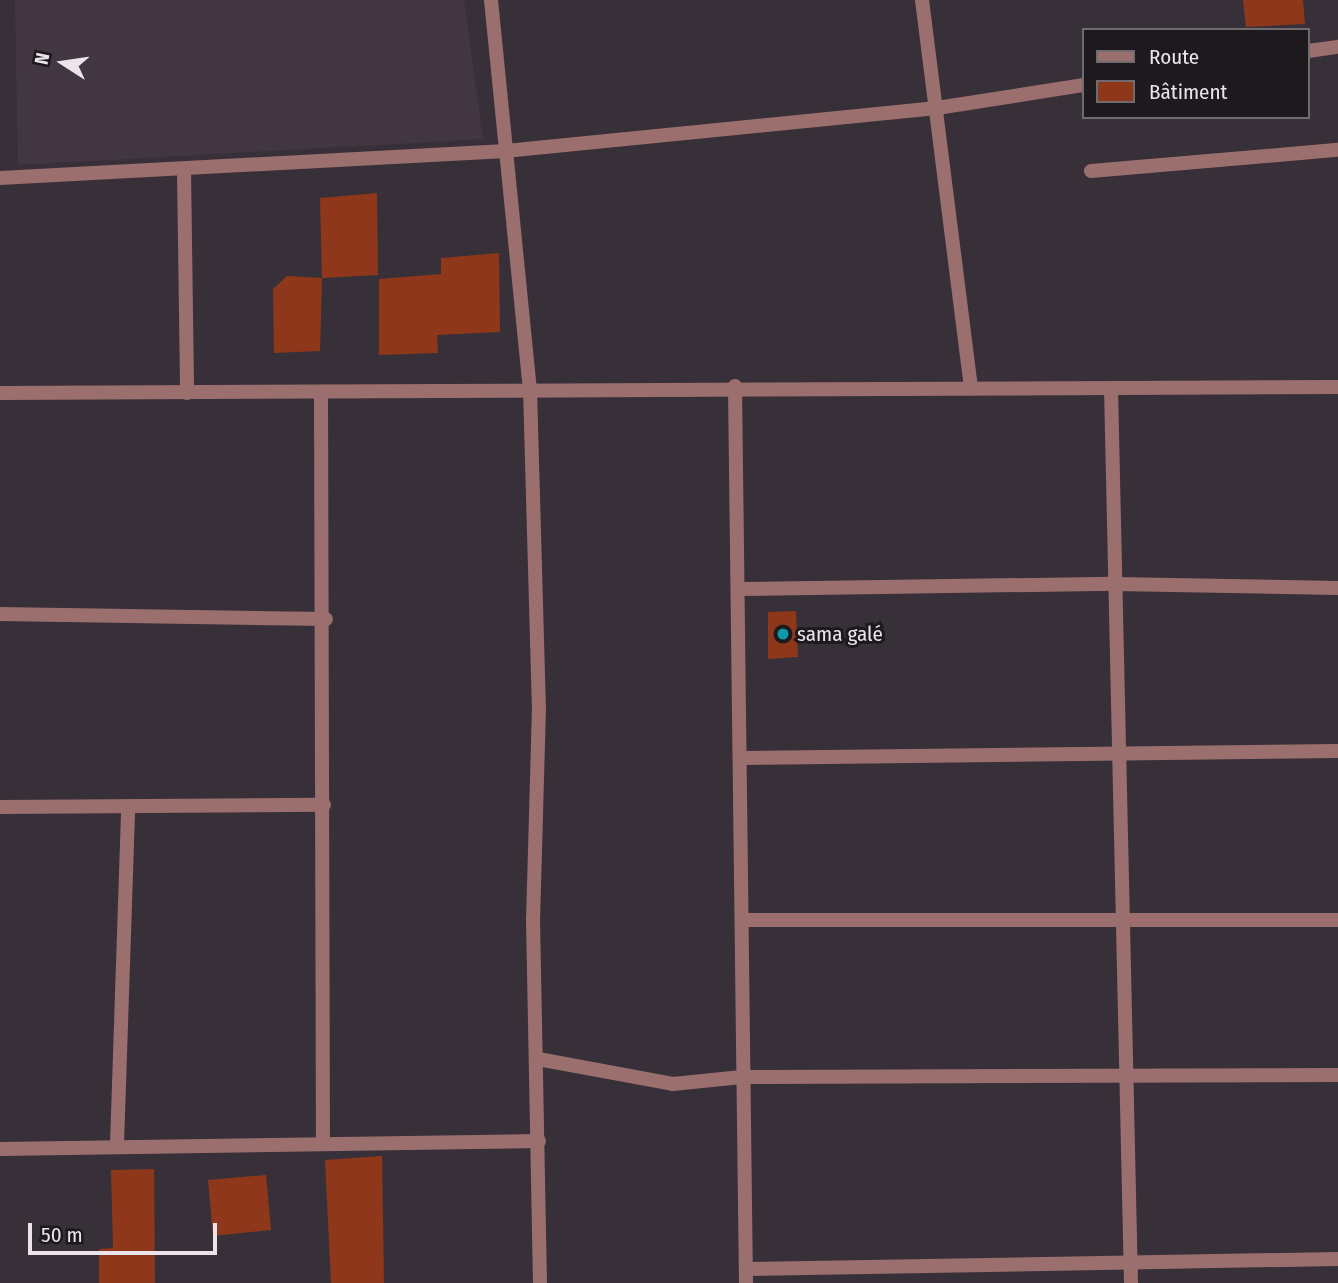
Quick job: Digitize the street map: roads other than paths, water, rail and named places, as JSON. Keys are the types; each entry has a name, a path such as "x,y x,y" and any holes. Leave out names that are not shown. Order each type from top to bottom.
{"street":[{"path":"491,0 530,388 539,707 533,919 538,1059 540,1283"},
{"path":"922,0 971,386"},
{"path":"1310,51 1338,47"},
{"path":"0,178 506,152 937,107 1082,85"},
{"path":"1091,171 1338,150"},
{"path":"184,170 187,393"},
{"path":"735,386 740,589 742,1077 746,1276 1338,1259"},
{"path":"0,393 735,386 1338,387"},
{"path":"1111,388 1131,1283"},
{"path":"321,392 326,619 323,1144"},
{"path":"740,589 1115,584 1338,588"},
{"path":"0,614 326,619"},
{"path":"742,758 1117,750 1338,751"},
{"path":"0,807 324,805"},
{"path":"117,1145 128,806"},
{"path":"743,920 1122,923 1338,920"},
{"path":"538,1059 673,1084 742,1077 1125,1073 1338,1075"},
{"path":"0,1149 117,1145 539,1141"}],"place":[{"name":"sama galé","path":"783,634"}]}
